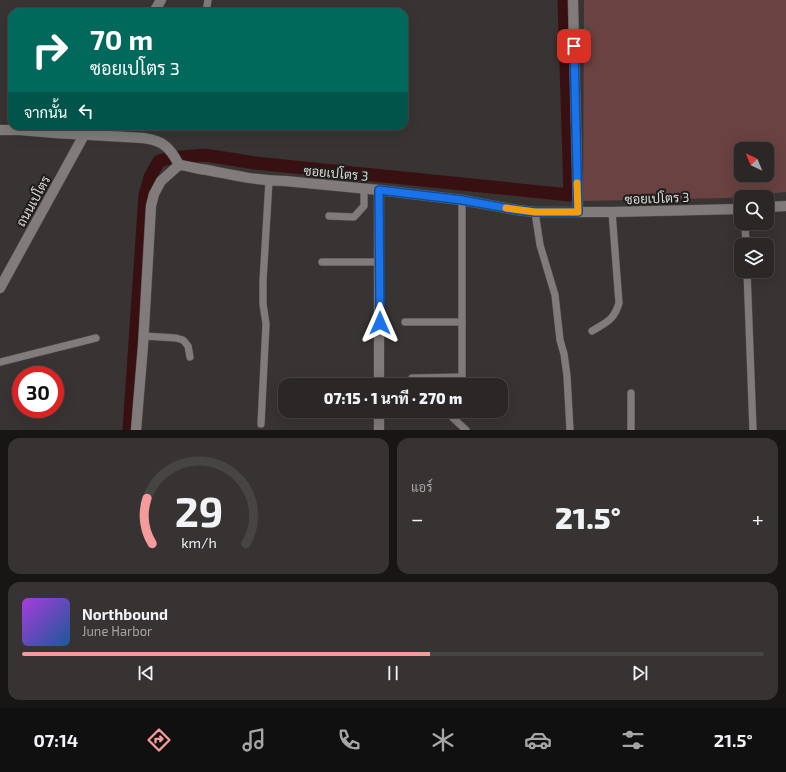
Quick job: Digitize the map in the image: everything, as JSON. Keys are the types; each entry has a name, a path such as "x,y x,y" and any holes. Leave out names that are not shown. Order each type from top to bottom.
{"street":[{"path":"573,0 578,212"},
{"path":"0,130 55,133 87,130 142,138 164,144 178,162 162,181 154,194 151,206 144,336 136,430"},
{"name":"ถนนเปโตร","path":"0,288 87,130"},
{"name":"ซอยเปโตร 3","path":"178,162 186,166 204,170 269,181 284,181 379,190 462,200 535,212 734,209"},
{"path":"379,190 380,378"},
{"path":"774,207 786,206"},
{"path":"379,418 379,430"}],"lane":[{"path":"261,424 266,324 263,304 263,280 269,181"},
{"path":"329,216 354,218 364,206 364,189"},
{"path":"412,378 462,377 462,200"},
{"path":"535,212 540,245 555,295 560,340 564,354 567,376 570,430"},
{"path":"592,331 613,317 619,303 612,212"},
{"path":"322,262 380,262"},
{"path":"747,278 753,430"},
{"path":"405,322 462,322"},
{"path":"144,336 176,338 183,340 188,346 190,357"},
{"path":"0,362 96,338"},
{"path":"631,393 631,430"},
{"path":"453,418 466,430"}],"shaded area":[{"path":"584,0 786,0 786,192 774,193 774,190 734,190 734,197 583,201"}],"waterway":[{"path":"129,430 145,195 150,177 159,161 170,158 205,155 255,163 570,195 564,0"}],"slow traffic":[{"path":"506,208 535,212 578,212 577,183"}],"route":[{"path":"380,323 379,190 462,200 535,212 578,212 574,46"}]}
